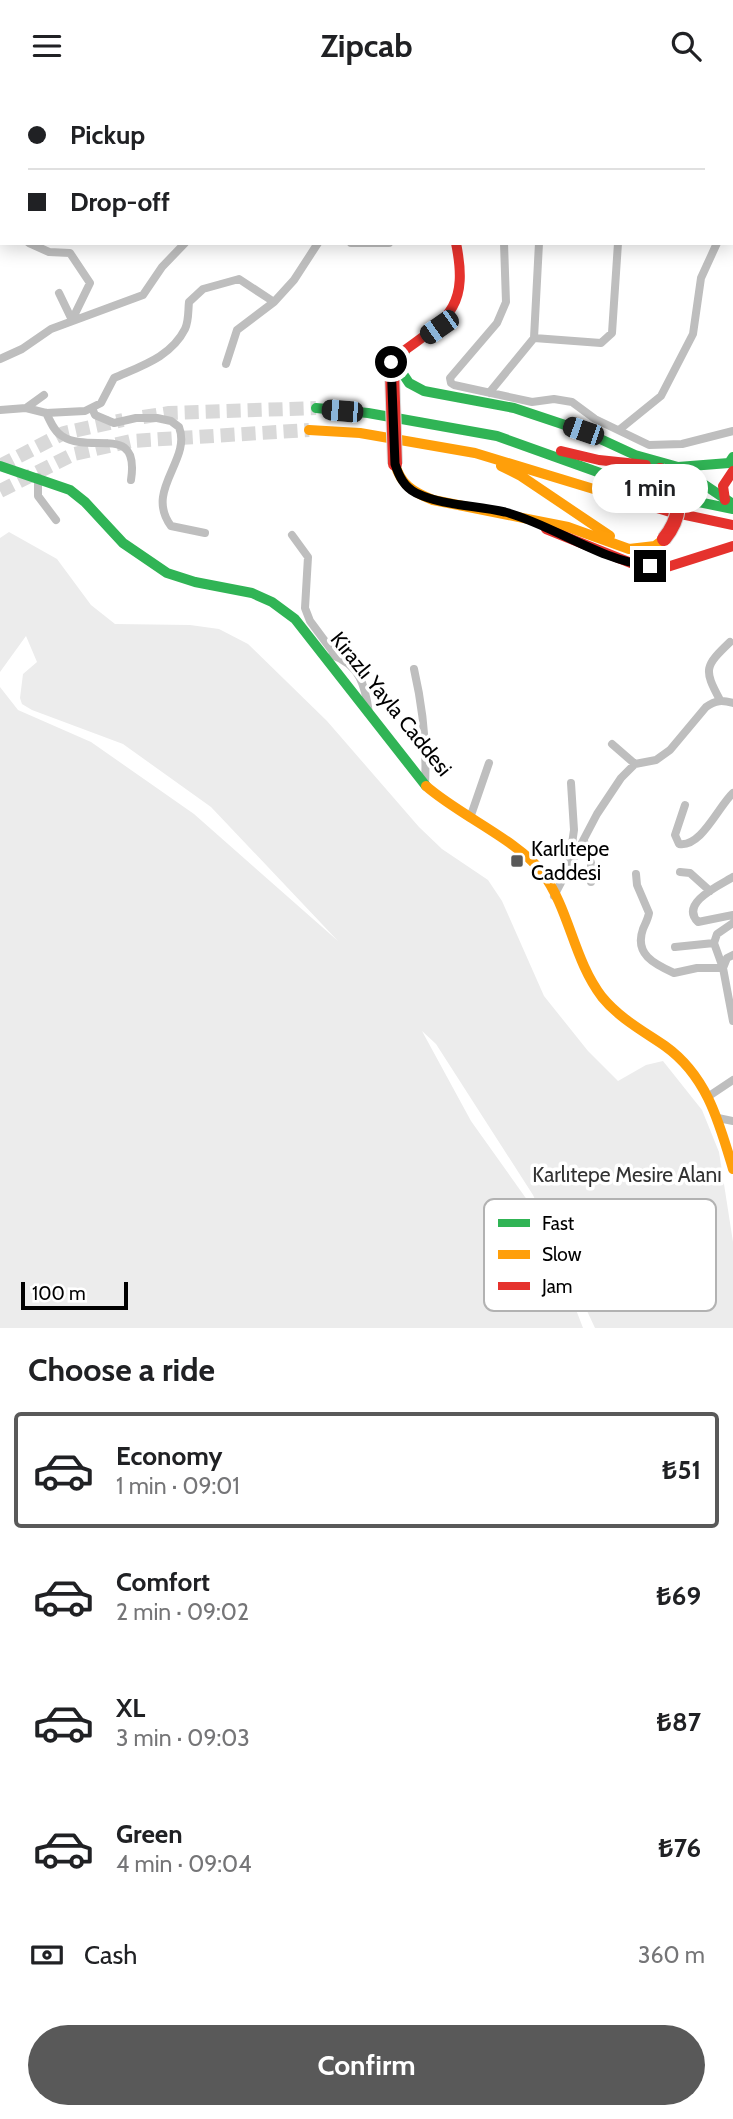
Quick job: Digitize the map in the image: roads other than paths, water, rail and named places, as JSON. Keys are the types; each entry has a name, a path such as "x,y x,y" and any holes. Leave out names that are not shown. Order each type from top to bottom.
{"main road":[{"path":"456,245 461,276 453,309 439,327 398,352 391,362 395,464 399,478 413,492 433,500 568,527 629,549 655,546 663,540 675,525 679,506 676,484 670,475 536,415"},
{"path":"405,350 403,375 409,383 424,391 513,408 583,431 635,455 678,467 730,504"},
{"path":"316,408 368,413 497,436 599,460 653,467"},
{"path":"309,430 360,433 474,453 667,511 733,525"},
{"path":"497,436 659,494 730,504"},
{"path":"474,453 521,476 629,549"},
{"path":"678,467 729,463 733,457"},
{"name":"Kirazlı Yayla Caddesi","path":"0,466 68,489 87,503 122,542 168,573 194,582 247,591 273,603 295,619 330,654 369,713 425,785 518,849 539,869 554,895 580,961 601,996 628,1023 686,1063 709,1096 733,1169"},
{"path":"730,504 723,486 733,471"},
{"path":"506,513 636,565 664,568 733,546"}],"street":[{"path":"33,245 49,252 70,253 90,283 72,320"},
{"path":"0,359 22,349 51,328 105,311 143,295 183,245"},
{"path":"226,364 237,330 274,302 294,281 317,245"},
{"path":"504,245 506,303 497,323 450,377 451,383 532,401 554,399 572,402 595,419 649,445 682,444 733,431"},
{"path":"489,393 520,359 534,338 539,245"},
{"path":"534,338 601,343 612,333 618,245"},
{"path":"619,430 661,396 693,334 701,278 716,245"},
{"path":"0,410 26,408 46,413 85,411 101,403 114,378 165,353 186,328 189,302 202,289 239,279 274,302"},
{"path":"59,293 72,320"},
{"path":"26,408 44,395"},
{"path":"92,408 95,415 114,423 136,418 157,418 171,421 179,427 179,454 163,491 165,518 171,526 205,533"},
{"path":"46,413 61,436 122,446 131,452 134,460 131,480"},
{"path":"38,477 38,496 56,520"},
{"path":"292,535 308,557 305,608 330,654"},
{"path":"720,700 709,679 709,668 713,658 730,642"},
{"path":"414,669 424,712 425,785"},
{"path":"554,895 583,840 621,778 635,764 656,760 670,750 706,707 720,700 733,703"},
{"path":"612,744 635,764"},
{"path":"470,818 489,763"},
{"path":"569,867 574,830 571,783"},
{"path":"685,805 676,835 679,844 686,845 699,839 716,812 733,793"},
{"path":"583,840 591,863 591,882"},
{"path":"680,872 690,873 710,891"},
{"path":"636,874 636,885 649,913 640,941 643,954 674,974 697,968 723,968"},
{"path":"733,877 695,903 693,917 698,922 733,915"},
{"path":"733,923 717,934 714,943 723,968 733,1021"},
{"path":"675,947 714,943"},
{"path":"723,968 724,961 733,955"},
{"path":"709,1096 733,1080"},
{"path":"718,1118 733,1121"}],"tunnel":[{"path":"143,417 169,413 316,408"},
{"path":"0,466 64,433 123,420"},
{"path":"0,491 74,454 131,441 309,430"}],"place":[{"name":"Karlıtepe Caddesi","path":"517,861"}],"park label":[{"name":"Karlıtepe Mesire Alanı","path":"627,1175"}]}
